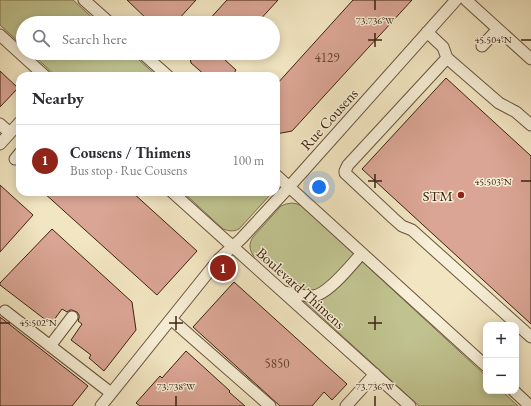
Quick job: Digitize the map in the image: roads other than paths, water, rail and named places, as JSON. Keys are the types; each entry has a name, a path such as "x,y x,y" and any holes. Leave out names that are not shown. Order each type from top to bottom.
{"street":[{"path":"84,0 102,16"},
{"name":"Rue Cousens","path":"280,196 456,0"},
{"path":"466,0 531,59"},
{"path":"482,46 498,30"},
{"path":"427,32 443,47 447,58 499,103 516,112 531,125"},
{"path":"0,35 16,50"},
{"path":"447,58 348,165 345,171 346,175 402,226 412,230 531,337"},
{"path":"27,60 41,72"},
{"path":"150,60 163,72"},
{"path":"0,124 10,133"},
{"path":"0,144 16,126"},
{"path":"280,178 483,363"},
{"name":"Boulevard Thimens","path":"176,196 410,406"},
{"name":"Rue Cousens","path":"101,406 219,259 241,239 280,196"},
{"path":"285,292 313,296 322,294 362,253"},
{"path":"5,311 111,393"},
{"path":"50,346 72,317"},
{"path":"171,319 270,406"},
{"path":"346,406 374,374"},
{"path":"517,394 530,406"}],"place":[{"name":"STM","path":"461,195"},
{"name":"Cousens / Thimens","path":"223,268"}]}
